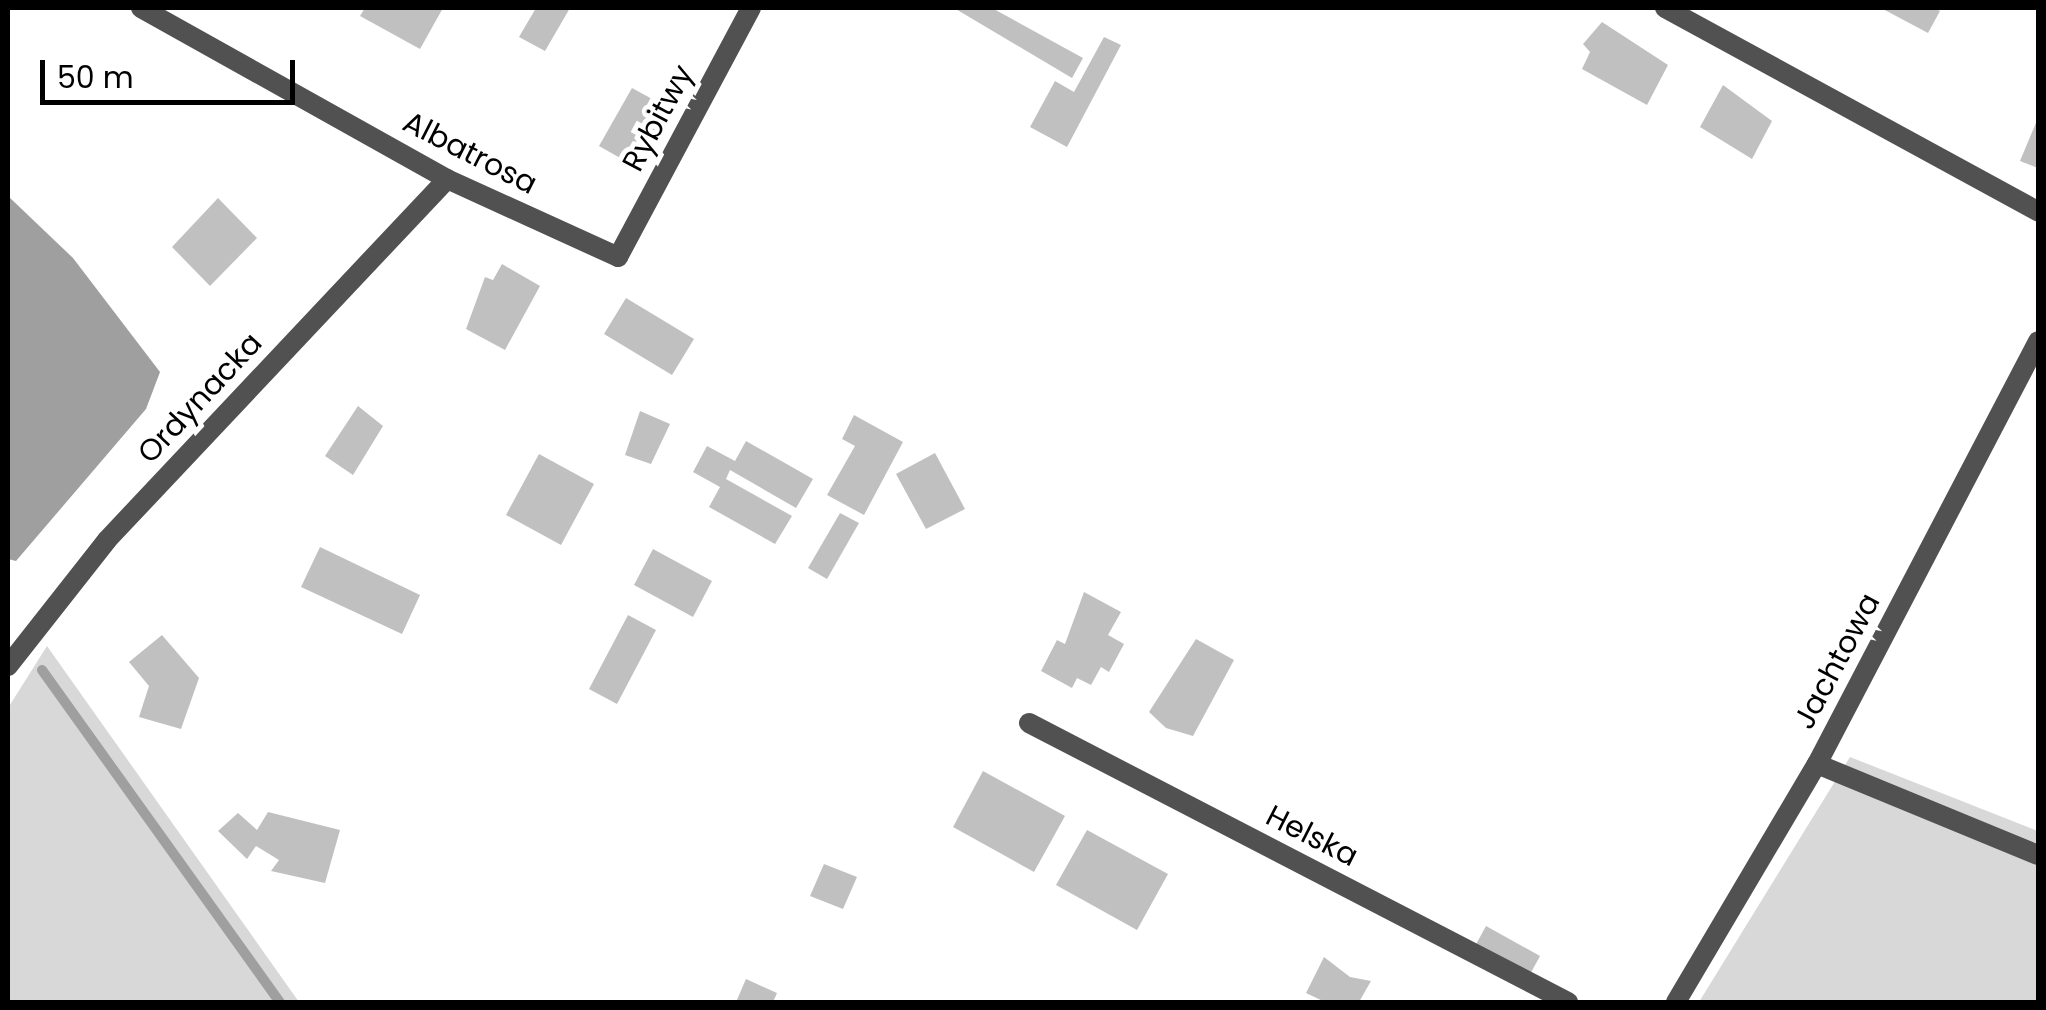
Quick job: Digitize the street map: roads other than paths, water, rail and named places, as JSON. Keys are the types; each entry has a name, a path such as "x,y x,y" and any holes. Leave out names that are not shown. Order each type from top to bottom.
{"street":[{"name":"Albatrosa","path":"141,8 447,179 618,257"},
{"name":"Rybitwy","path":"618,257 752,8"},
{"path":"1664,8 2038,211"},
{"name":"Ordynacka","path":"8,666 107,540 447,179"},
{"name":"Jachtowa","path":"1676,1002 1816,764 2038,341"},
{"name":"Helska","path":"1029,723 1568,1002"},
{"path":"1816,764 2038,855"}],"waterway":[{"path":"42,670 280,1002"}]}
